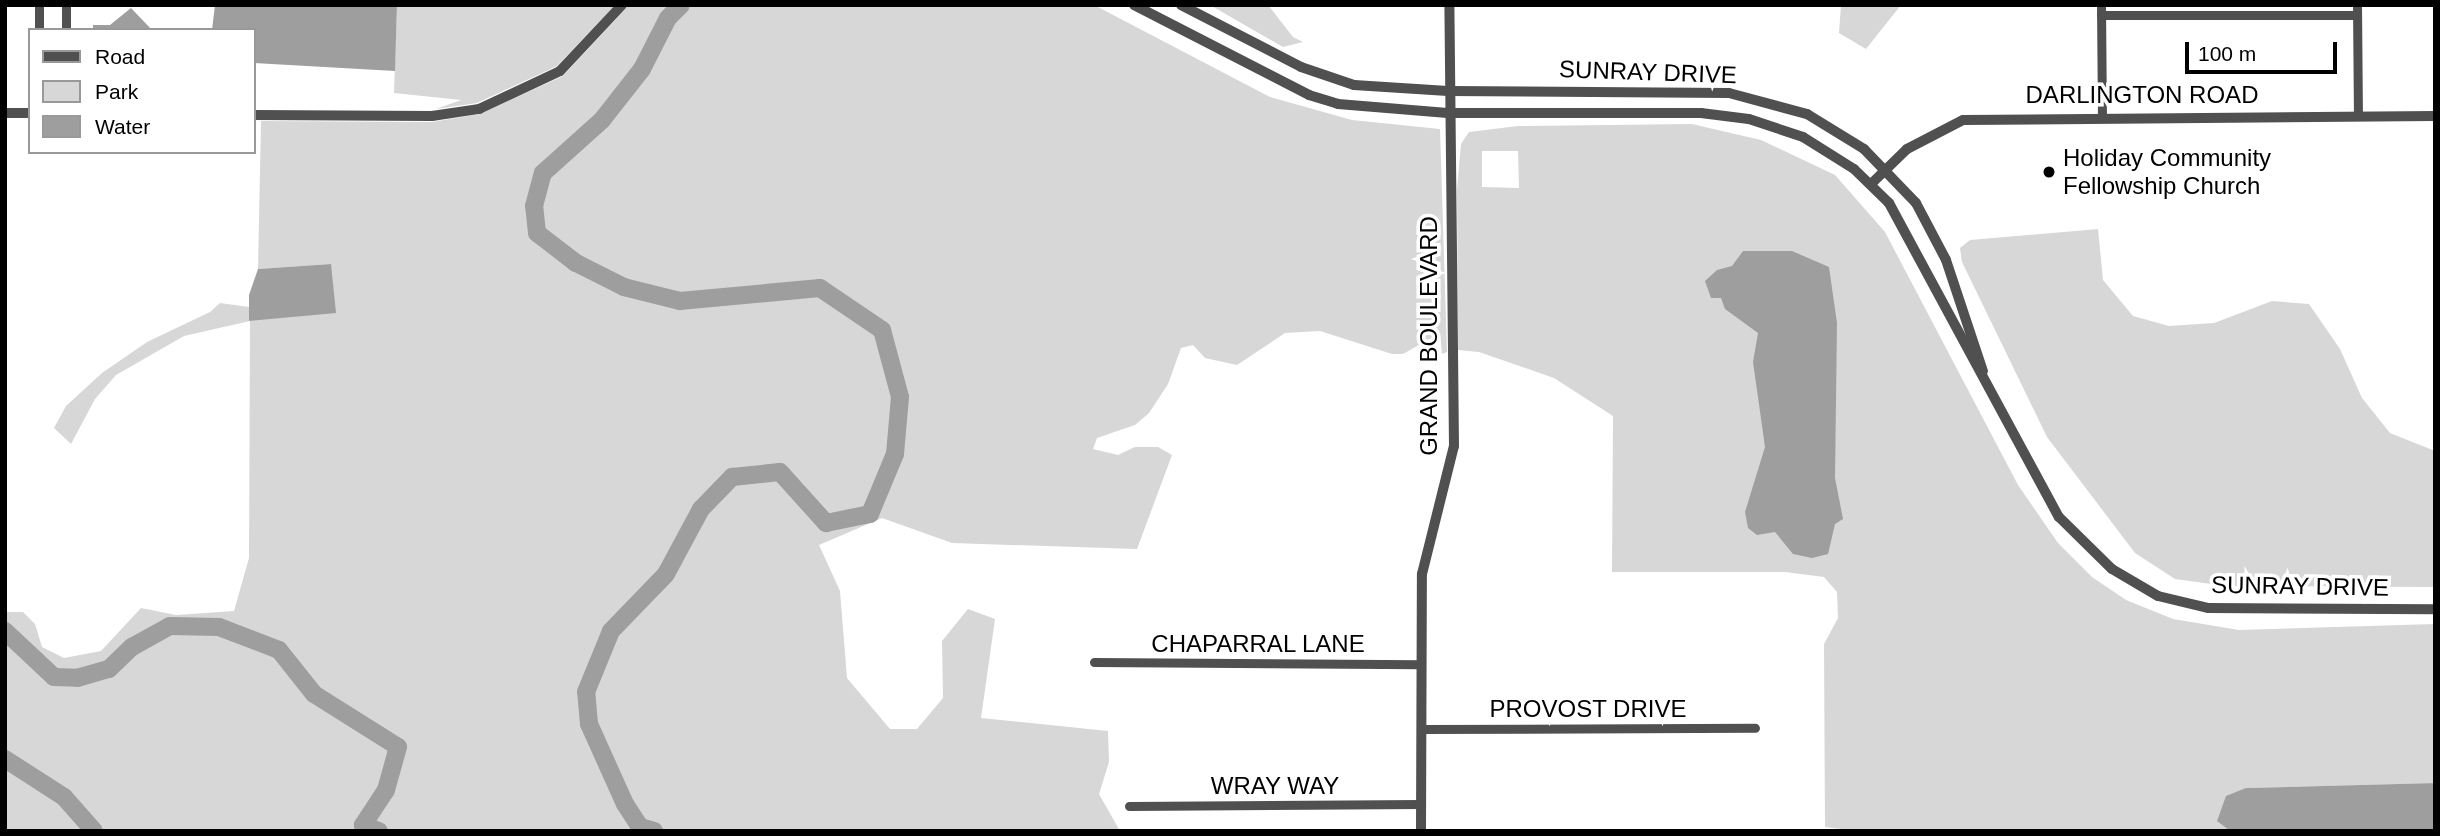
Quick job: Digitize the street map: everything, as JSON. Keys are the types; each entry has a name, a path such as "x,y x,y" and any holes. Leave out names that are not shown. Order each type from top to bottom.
{"street":[{"path":"39,5 39,28"},
{"path":"66,5 66,28"},
{"path":"256,115 432,116 479,108 560,71 622,5"},
{"name":"SUNRAY DRIVE","path":"1134,5 1309,95 1380,110 1448,113 1701,113 1749,119 1802,137 1871,184 1889,203 1928,269 2059,517 2112,569 2158,596 2208,608 2435,609"},
{"name":"SUNRAY DRIVE","path":"1181,5 1323,76 1354,85 1448,91 1729,93 1771,102 1832,126 1885,169 1906,190 1936,237 1985,377"},
{"name":"GRAND BOULEVARD","path":"1422,831 1421,664 1425,552 1448,485 1454,446 1448,113 1449,5"},
{"path":"2102,115 2101,10 2357,10 2358,115"},
{"path":"5,113 28,113"},
{"name":"DARLINGTON ROAD","path":"1871,184 1885,169 1933,132 1962,120 2102,115 2435,116"},
{"name":"CHAPARRAL LANE","path":"1094,662 1421,664"},
{"name":"PROVOST DRIVE","path":"1421,729 1755,727"},
{"name":"WRAY WAY","path":"1129,806 1421,804"}],"green space":[{"path":"397,5 615,5 557,66 477,103 436,109 461,100 394,93"},
{"path":"629,5 1094,5 1270,97 1352,120 1440,129 1447,352 1442,354 1440,333 1403,354 1392,354 1320,331 1285,333 1237,365 1205,358 1193,345 1181,348 1168,384 1149,413 1135,425 1097,438 1093,449 1118,455 1135,447 1158,447 1172,455 1137,549 952,543 882,518 819,545 840,591 847,678 890,729 917,729 943,698 942,641 968,609 995,619 981,718 1108,731 1109,762 1099,794 1120,831 5,831 5,612 23,612 35,624 42,647 64,658 101,651 141,608 176,615 234,611 249,558 250,321 184,336 116,375 95,399 71,444 54,428 66,406 102,373 147,342 210,312 220,303 249,307 249,321 331,264 258,269 261,121 432,122 480,114 563,76"},
{"path":"1210,5 1268,5 1293,37 1303,42 1283,47"},
{"path":"1841,5 1901,5 1866,49 1839,33"},
{"path":"1692,124 1761,140 1835,175 1885,232 2018,485 2058,543 2092,577 2126,600 2173,619 2239,630 2435,624 2435,783 2246,788 2229,830 2435,831 1859,831 1825,827 1824,644 1838,618 1837,592 1824,577 1785,572 1612,572 1613,416 1554,378 1479,352 1458,350 1457,189 1461,144 1469,132 1518,126","holes":["1482,151 1518,151 1519,188 1482,187"]},
{"path":"2098,229 2103,280 2133,316 2169,326 2214,323 2272,301 2309,304 2340,349 2362,398 2390,433 2435,451 2435,587 2226,586 2175,579 2135,553 2047,437 1962,262 1960,248 1970,240"}],"water":[{"path":"215,5 397,5 395,71 256,63 256,28 212,28"},
{"path":"131,8 150,28 93,28 93,25 110,25"},
{"path":"1743,251 1792,251 1829,267 1837,323 1835,478 1843,519 1835,524 1828,554 1812,558 1793,554 1775,532 1757,535 1748,528 1745,512 1765,447 1753,362 1758,333 1725,309 1721,298 1711,298 1705,281 1717,270 1732,266"},
{"path":"331,264 336,313 249,321 249,295 258,269"},
{"path":"2435,783 2435,830 2229,830 2217,821 2226,796 2246,788"}],"waterway":[{"path":"654,831 640,827 625,804 589,724 586,692 611,631 666,574 701,509 732,477 780,472 826,523 870,514 895,454 900,397 882,330 820,288 680,301 624,287 576,263 537,233 534,206 543,173 602,120 642,69 668,18 681,5"},
{"path":"5,631 54,677 77,678 109,669 132,647 170,626 219,627 279,650 314,694 398,747 386,790 363,825 379,831"},
{"path":"5,759 64,797 94,831"}],"place":[{"name":"Holiday Community Fellowship Church","path":"2049,172"}]}
